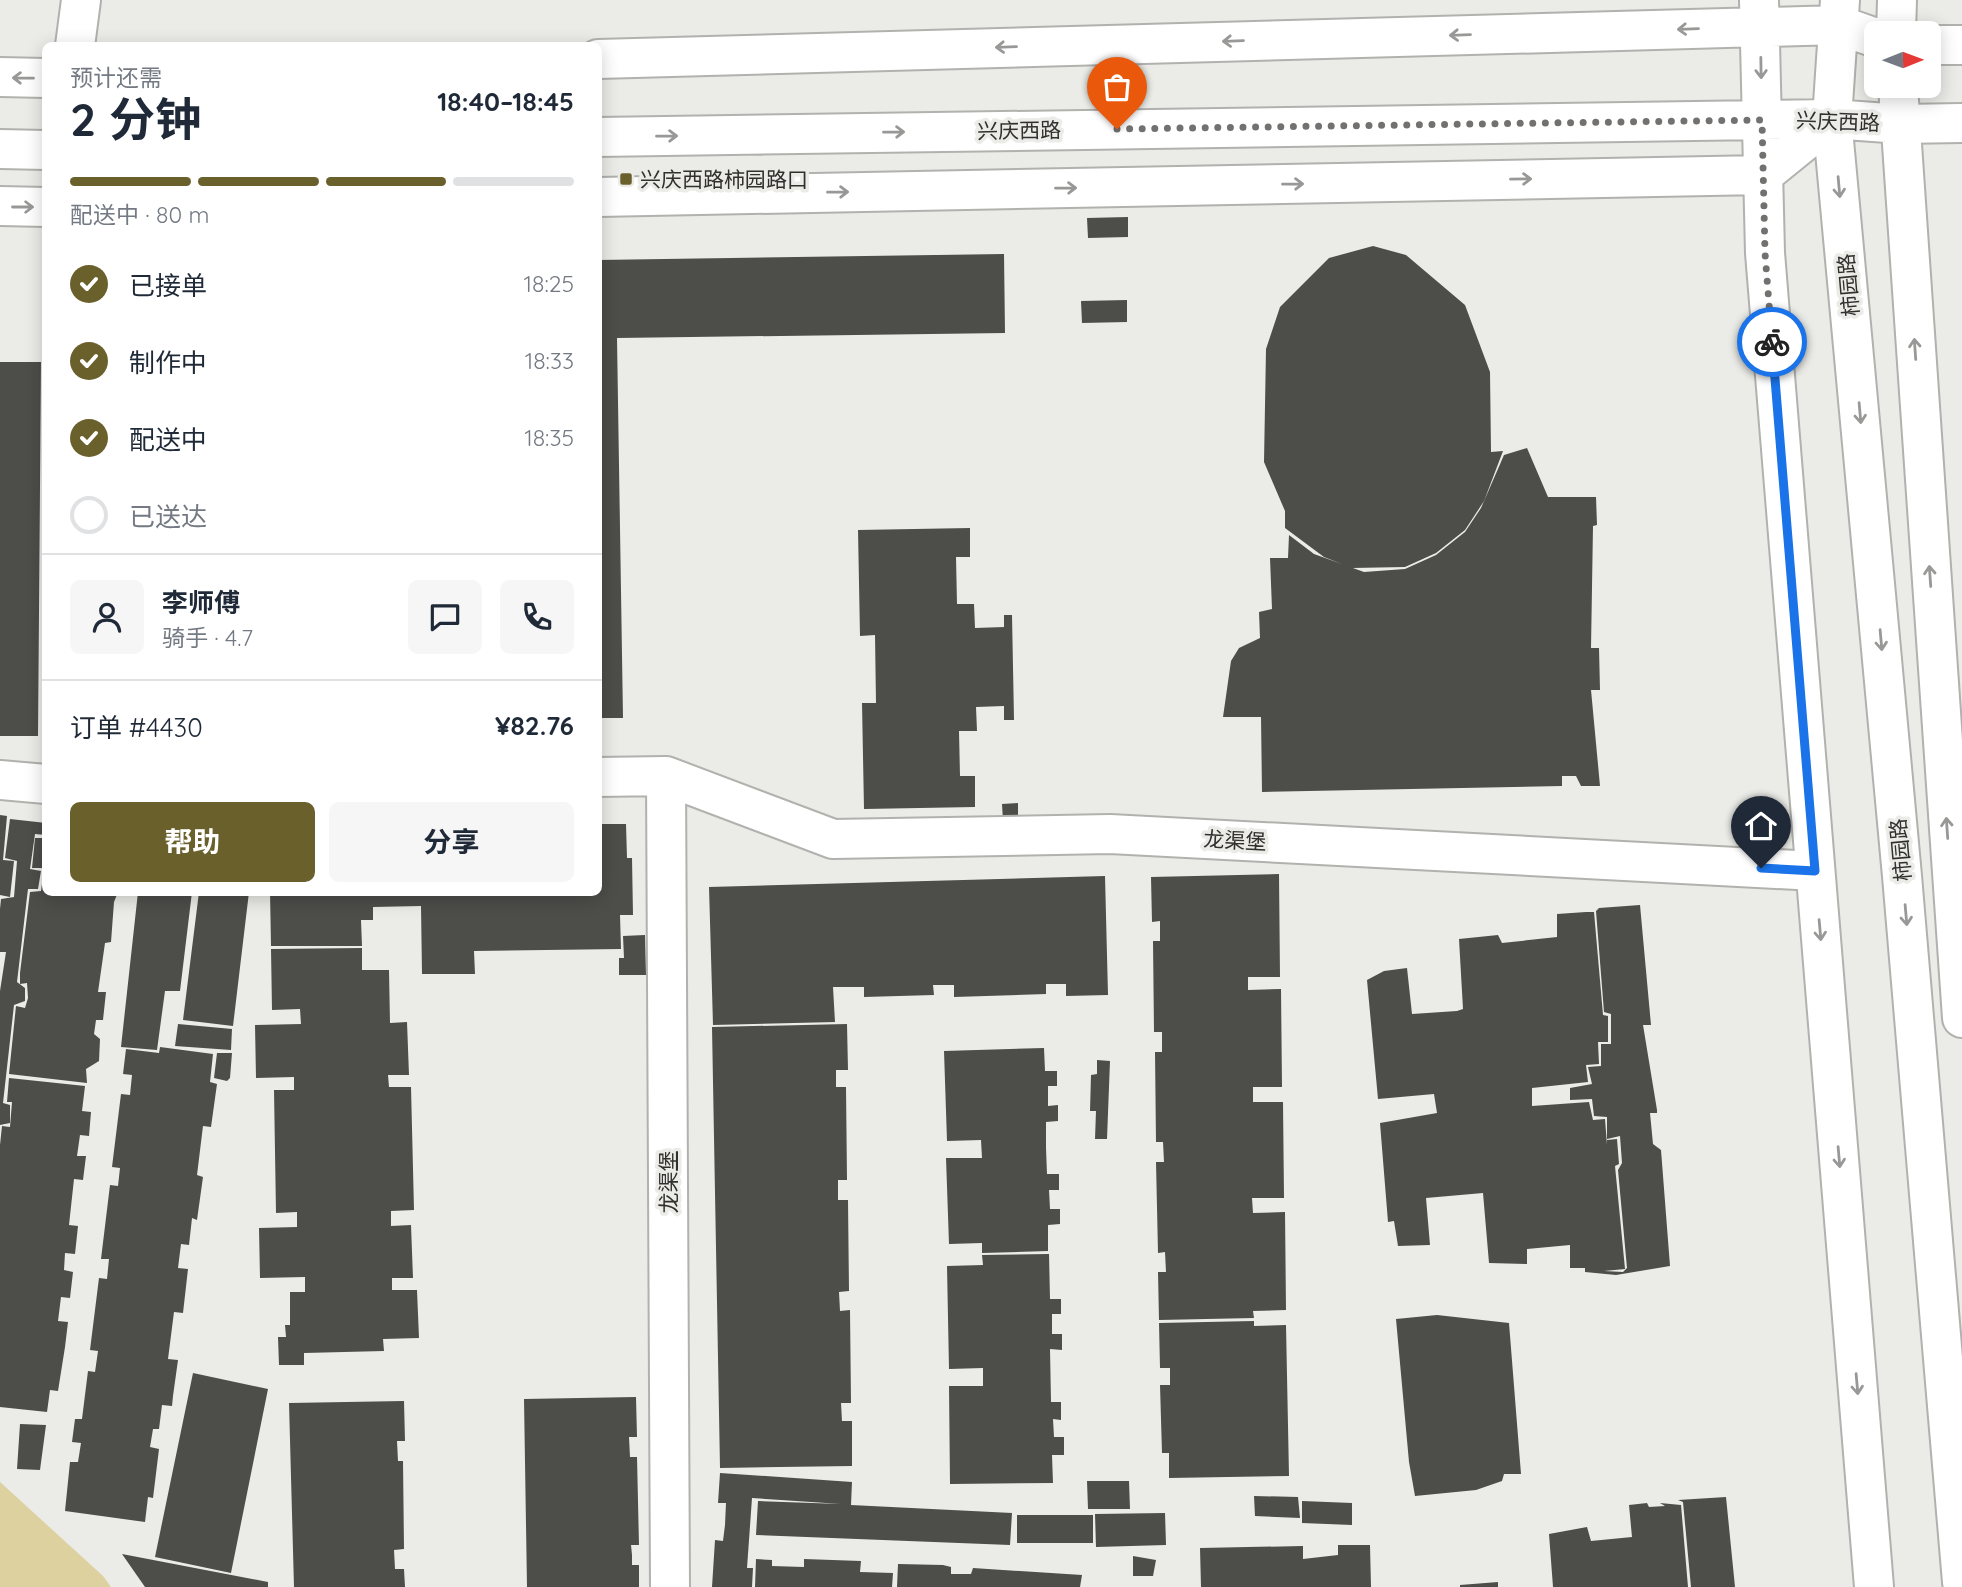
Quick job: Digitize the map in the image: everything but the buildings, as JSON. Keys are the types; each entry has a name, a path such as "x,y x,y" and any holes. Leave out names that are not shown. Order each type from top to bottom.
{"main road":[{"path":"76,42 81,0"},
{"path":"1811,0 1839,12 1864,30"},
{"path":"1896,21 1897,0"},
{"path":"602,60 1839,12"},
{"name":"柿园路","path":"1839,12 1832,119 1905,904 1962,1582"},
{"path":"1759,13 1765,253 1874,1587"},
{"path":"1941,46 1962,45"},
{"path":"0,77 42,78"},
{"path":"1899,98 1962,1018"},
{"path":"602,197 1763,175 1832,119"},
{"name":"兴庆西路","path":"602,137 1832,119 1901,124 1962,122"},
{"path":"0,149 42,150"},
{"path":"0,206 42,206"},
{"name":"龙渠堡","path":"666,776 670,1587"},
{"name":"龙渠堡","path":"602,777 666,776 833,839 1111,834 1815,871"},
{"path":"0,780 42,783"}],"shaded area":[{"path":"0,1482 103,1576 111,1587 0,1587"}],"way so far":[{"path":"1117,129 1762,120 1765,253 1772,342"}],"place":[{"name":"兴庆西路柿园路口","path":"626,179"}],"route":[{"path":"1761,868 1815,871 1772,342"}]}
